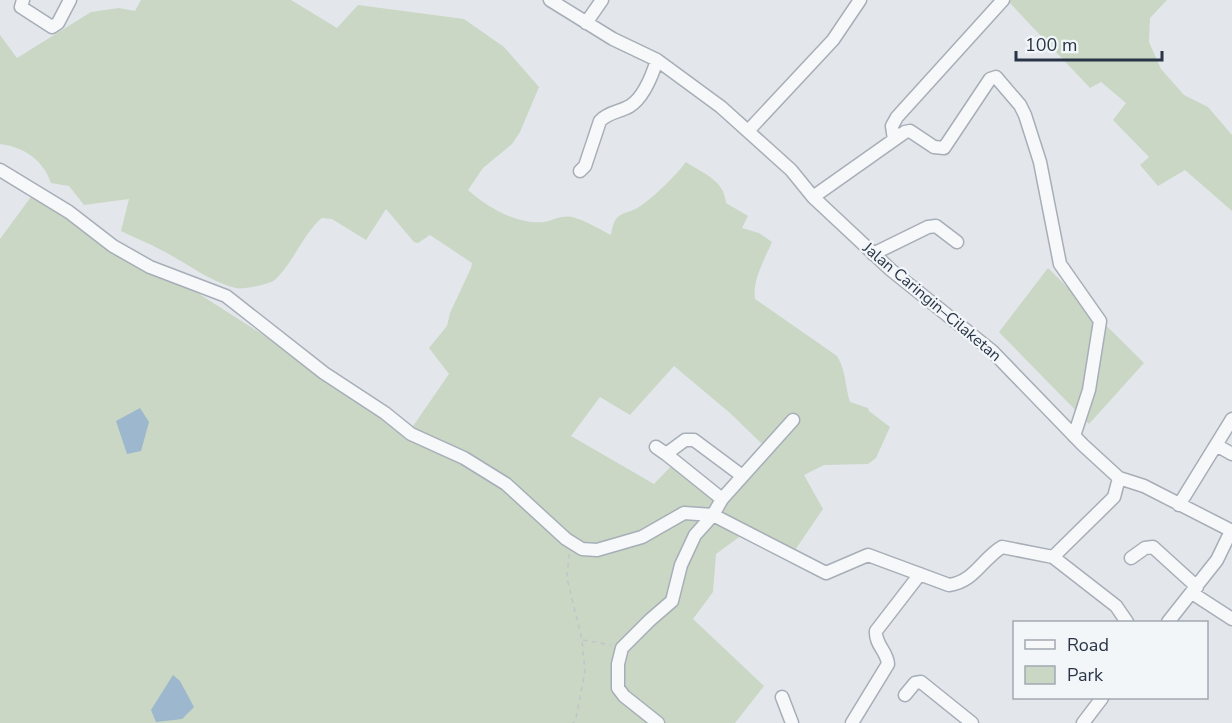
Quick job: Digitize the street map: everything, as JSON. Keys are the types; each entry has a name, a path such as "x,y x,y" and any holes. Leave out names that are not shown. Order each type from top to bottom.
{"street":[{"path":"23,0 21,8 52,27 58,23 70,0"},
{"name":"Jalan Caringin–Cilaketan","path":"550,0 586,23 657,60 721,106 791,170 813,197 873,254 992,351 1074,436 1119,478 1144,486 1232,531"},
{"path":"586,23 602,0"},
{"path":"748,131 833,40 860,0"},
{"path":"894,139 892,126 897,117 1003,0"},
{"path":"580,171 585,166 600,121 631,105 652,76 657,60"},
{"path":"813,197 894,139 910,131 934,147 944,148 993,77 1020,105 1040,162 1060,264 1100,321 1089,390 1074,436"},
{"path":"0,170 69,212 122,251 150,267 226,296 324,373 385,413 411,434 464,458 506,484 566,539 582,549 597,550 642,537 684,513 713,515 826,573 868,555 949,585 961,584 1002,548 1053,557 1116,606 1126,621"},
{"path":"873,254 928,226 936,226 957,242"},
{"path":"1179,505 1232,419"},
{"path":"658,723 618,688 616,676 622,648 672,601 688,546 741,475 763,455 793,420"},
{"path":"722,499 661,451 685,440 694,440 741,475"},
{"path":"1216,445 1232,454"},
{"path":"1053,557 1114,497 1119,478"},
{"path":"1169,621 1217,560 1232,531"},
{"path":"1131,558 1145,548 1154,548 1195,590 1232,619"},
{"path":"852,723 888,664 888,659 875,640 876,631 920,574"},
{"path":"905,695 915,682 921,682 972,723"},
{"path":"782,697 792,723"},
{"path":"1083,723 1100,699"}],"path":[{"path":"566,539 570,555 567,578 582,640 585,671 573,723"},
{"path":"582,640 622,648"}],"green space":[{"path":"141,0 291,0 337,28 358,5 464,19 504,47 539,87 520,132 512,144 483,168 468,190 484,203 523,221 544,222 561,217 572,217 611,235 618,217 647,201 686,162 712,178 721,189 726,203 748,216 742,228 759,233 772,242 757,277 755,299 837,356 842,367 850,402 868,408 890,427 876,458 868,464 824,465 804,475 823,509 793,553 746,532 716,554 713,592 693,619 764,686 735,723 0,723 0,239 36,190 411,429 449,374 429,348 447,326 450,313 472,263 430,235 418,243 414,242 386,209 366,240 332,219 322,218 275,280 256,286 236,288 208,277 158,248 121,231 129,199 84,205 69,186 51,183 43,168 32,156 17,148 0,144 0,35 17,58 91,12 119,8 135,11","holes":["674,366 730,413 762,444 772,439 718,499 676,461 654,484 571,436 600,397 630,415"]},
{"path":"1011,0 1167,0 1150,18 1149,42 1161,69 1184,95 1208,107 1232,135 1232,211 1185,170 1158,186 1140,165 1149,157 1113,120 1126,103 1101,82 1090,88 1009,2"},
{"path":"1048,268 1144,363 1089,424 999,332"}],"water":[{"path":"140,408 149,422 141,451 127,454 116,421"},
{"path":"173,675 180,681 194,707 182,719 156,722 151,710"}]}
